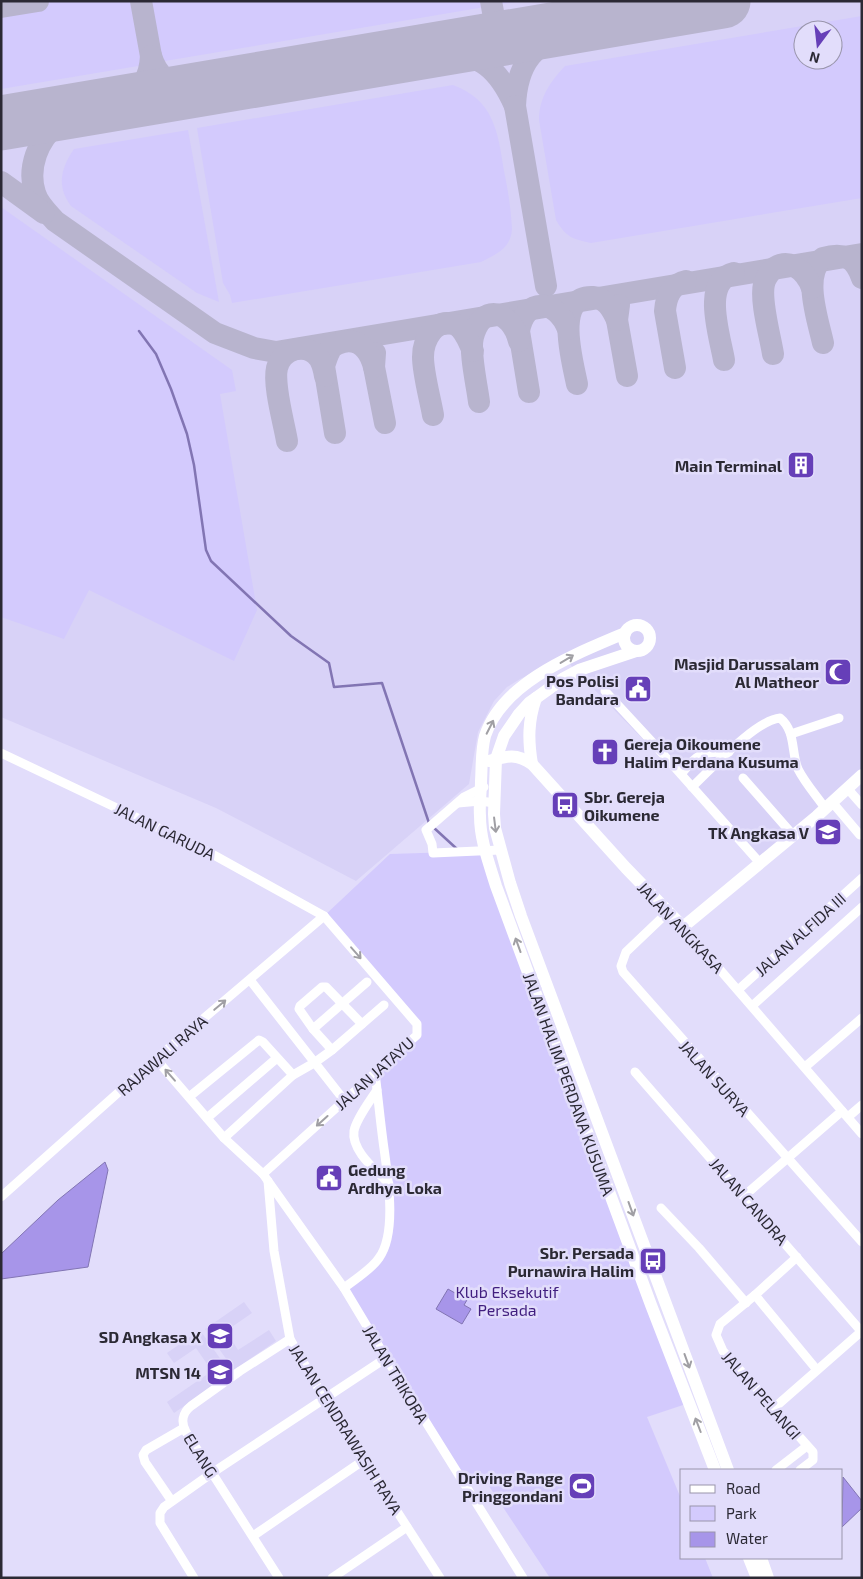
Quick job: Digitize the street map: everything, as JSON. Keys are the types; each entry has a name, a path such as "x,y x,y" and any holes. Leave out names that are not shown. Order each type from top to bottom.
{"street":[{"path":"496,759 508,728 524,708 536,698 579,670 644,649 649,644 651,638 649,631 637,624 628,628 625,634 626,645 636,651"},
{"name":"JALAN HALIM PERDANA KUSUMA","path":"625,634 574,654 526,683 512,695 498,712 487,731 482,755 480,824 485,851 496,886 715,1469"},
{"path":"604,691 681,774 760,864"},
{"path":"532,764 528,744 530,718 536,698"},
{"path":"692,787 751,732 775,718 780,718 786,722 791,734 795,758 800,771 828,805 860,835 862,833"},
{"path":"791,734 839,718"},
{"name":"JALAN GARUDA","path":"1,752 203,849 324,916"},
{"path":"681,774 693,759 702,753 729,752"},
{"name":"JALAN ANGKASA","path":"482,764 511,756 518,757 532,764 626,868 683,927 862,1134"},
{"name":"JALAN HALIM PERDANA KUSUMA","path":"496,759 495,828 500,850 524,925 728,1469"},
{"path":"683,927 760,864 862,775"},
{"path":"743,778 793,835"},
{"path":"496,783 464,797 430,827 433,853 500,850"},
{"path":"848,788 862,805"},
{"path":"458,803 480,801 495,803"},
{"name":"JALAN ALFIDA III","path":"738,990 862,878"},
{"path":"752,1006 862,907"},
{"name":"JALAN SURYA","path":"668,912 626,952 621,966 622,972 862,1242"},
{"name":"RAJAWALI RAYA","path":"1,1197 156,1059 324,916"},
{"name":"JALAN JATAYU","path":"265,1178 344,1100 416,1035 417,1024 324,916"},
{"path":"250,980 344,1100"},
{"path":"314,1029 367,982"},
{"path":"332,1050 299,1009 300,1006 324,986 362,1024"},
{"path":"224,1138 293,1075 332,1050 384,1005"},
{"path":"805,1067 862,1018"},
{"path":"190,1097 257,1041 262,1041 293,1075"},
{"path":"207,1118 277,1058"},
{"name":"JALAN TRIKORA","path":"156,1059 224,1138 265,1178 344,1288 523,1578"},
{"name":"JALAN CANDRA","path":"635,1072 861,1331"},
{"path":"344,1288 376,1262 384,1249 390,1208 389,1184 375,1073"},
{"path":"377,1090 354,1130 355,1144 389,1184"},
{"path":"744,1196 787,1159 845,1114 862,1106"},
{"name":"JALAN CENDRAWASIH RAYA","path":"265,1178 274,1251 290,1339 324,1398 440,1578"},
{"path":"661,1208 712,1262 746,1303"},
{"name":"JALAN PELANGI","path":"797,1257 720,1324 716,1336 723,1351 813,1452 814,1457 811,1462 801,1469"},
{"path":"755,1295 817,1370"},
{"path":"774,1408 861,1331"},
{"name":"ELANG","path":"279,1578 184,1428 184,1415 188,1409 240,1370 290,1339"},
{"path":"194,1578 160,1523 158,1518 162,1510 171,1500 386,1358"},
{"path":"171,1500 145,1462 143,1454 146,1450 184,1428"},
{"path":"777,1469 807,1446"},
{"path":"252,1536 364,1460"},
{"path":"787,1462 791,1469"},
{"path":"332,1578 407,1527"},
{"path":"749,1559 757,1578"},
{"path":"761,1559 768,1578"}],"shaded area":[{"path":"1,1 862,1 862,769 756,864 691,788 573,668 565,657 507,687 494,701 478,732 469,784 356,881 216,808 1,717"},
{"name":"SD Angkasa X","path":"244,1302 252,1313 226,1331 238,1350 269,1330 276,1341 234,1370 205,1329"},
{"name":"MTSN 14","path":"200,1330 231,1374 174,1413 167,1402 212,1371 196,1348 174,1363 167,1353"}],"green space":[{"path":"37,1 521,1 153,63 151,58 150,64 1,89 1,7"},
{"path":"862,16 862,198 591,243 574,238 566,234 556,220 539,120 543,97 565,66 793,28 793,70 843,70 843,20 838,20"},
{"path":"453,85 467,91 477,99 492,119 496,131 508,192 512,229 509,241 502,250 481,262 232,303 223,283 197,128"},
{"path":"188,130 219,302 197,293 71,206 63,191 63,170 74,149"},
{"path":"1,207 232,370 236,391 220,394 257,610 234,661 89,590 64,639 1,617"},
{"name":"Klub Eksekutif Persada","path":"485,851 689,1403 647,1417 680,1496 680,1559 705,1559 713,1578 550,1578 479,1471 461,1479 344,1288 381,1257 388,1229 375,1073 418,1028 324,916 390,854"}],"water":[{"path":"105,1162 108,1170 88,1267 1,1279 1,1254 58,1200"},
{"path":"448,1289 467,1300 464,1305 471,1309 462,1324 436,1309"},
{"path":"843,1477 862,1501 862,1508 843,1526"}],"waterway":[{"path":"139,331 156,354 187,434 194,465 206,550 211,561 291,636 329,663 334,687 382,683 429,823"},
{"path":"433,827 457,849"}],"taxiway":[{"path":"1,7 38,1"},
{"path":"141,1 151,56"},
{"path":"491,1 498,39"},
{"path":"440,49 466,55 486,65 502,81 515,106 524,65 549,40 574,26"},
{"path":"119,103 133,95 142,85 149,72 151,56 157,69 165,79 176,86 190,91"},
{"path":"515,106 546,286"},
{"path":"93,108 62,121 51,130 40,146 33,164 32,174 36,197 41,205 55,221 215,333 254,348 276,352 862,254"},
{"path":"1,182 44,213"},
{"path":"823,343 815,310 812,286 813,275 817,266 823,258 842,256 856,265 862,278"},
{"path":"773,354 763,299 764,284 767,277 777,266 789,264 801,271 812,288"},
{"path":"724,360 715,311 715,298 718,287 724,278 734,273"},
{"path":"675,368 665,311 670,292 677,285 686,281"},
{"path":"577,384 568,332 569,318 573,307 581,299 593,297 602,299 617,320"},
{"path":"619,305 617,320 627,376"},
{"path":"529,392 519,331 522,320 534,307 549,307 556,311 563,319 568,329"},
{"path":"479,402 472,351 473,337 477,326 483,318 496,314 510,322 519,341"},
{"path":"433,415 423,363 425,344 428,337 436,327 442,324 456,325 464,333 473,351"},
{"path":"335,433 324,366 332,347 349,341 359,344 367,351 374,367"},
{"path":"287,441 276,384 277,368 280,361 289,352 301,349 308,350 319,358 325,376"},
{"path":"375,353 374,367 385,423"}],"runway":[{"path":"1,123 723,1"}],"place":[{"name":"Main Terminal","path":"801,465"},
{"name":"Masjid Darussalam Al Matheor","path":"838,672"},
{"name":"Pos Polisi Bandara","path":"638,689"},
{"name":"Gereja Oikoumene Halim Perdana Kusuma","path":"605,752"},
{"name":"Sbr. Gereja Oikumene","path":"565,805"},
{"name":"TK Angkasa V","path":"828,832"},
{"name":"Gedung Ardhya Loka","path":"329,1178"},
{"name":"Sbr. Persada Purnawira Halim","path":"653,1261"},
{"name":"SD Angkasa X","path":"220,1336"},
{"name":"MTSN 14","path":"220,1372"},
{"name":"Driving Range Pringgondani","path":"582,1486"}]}
